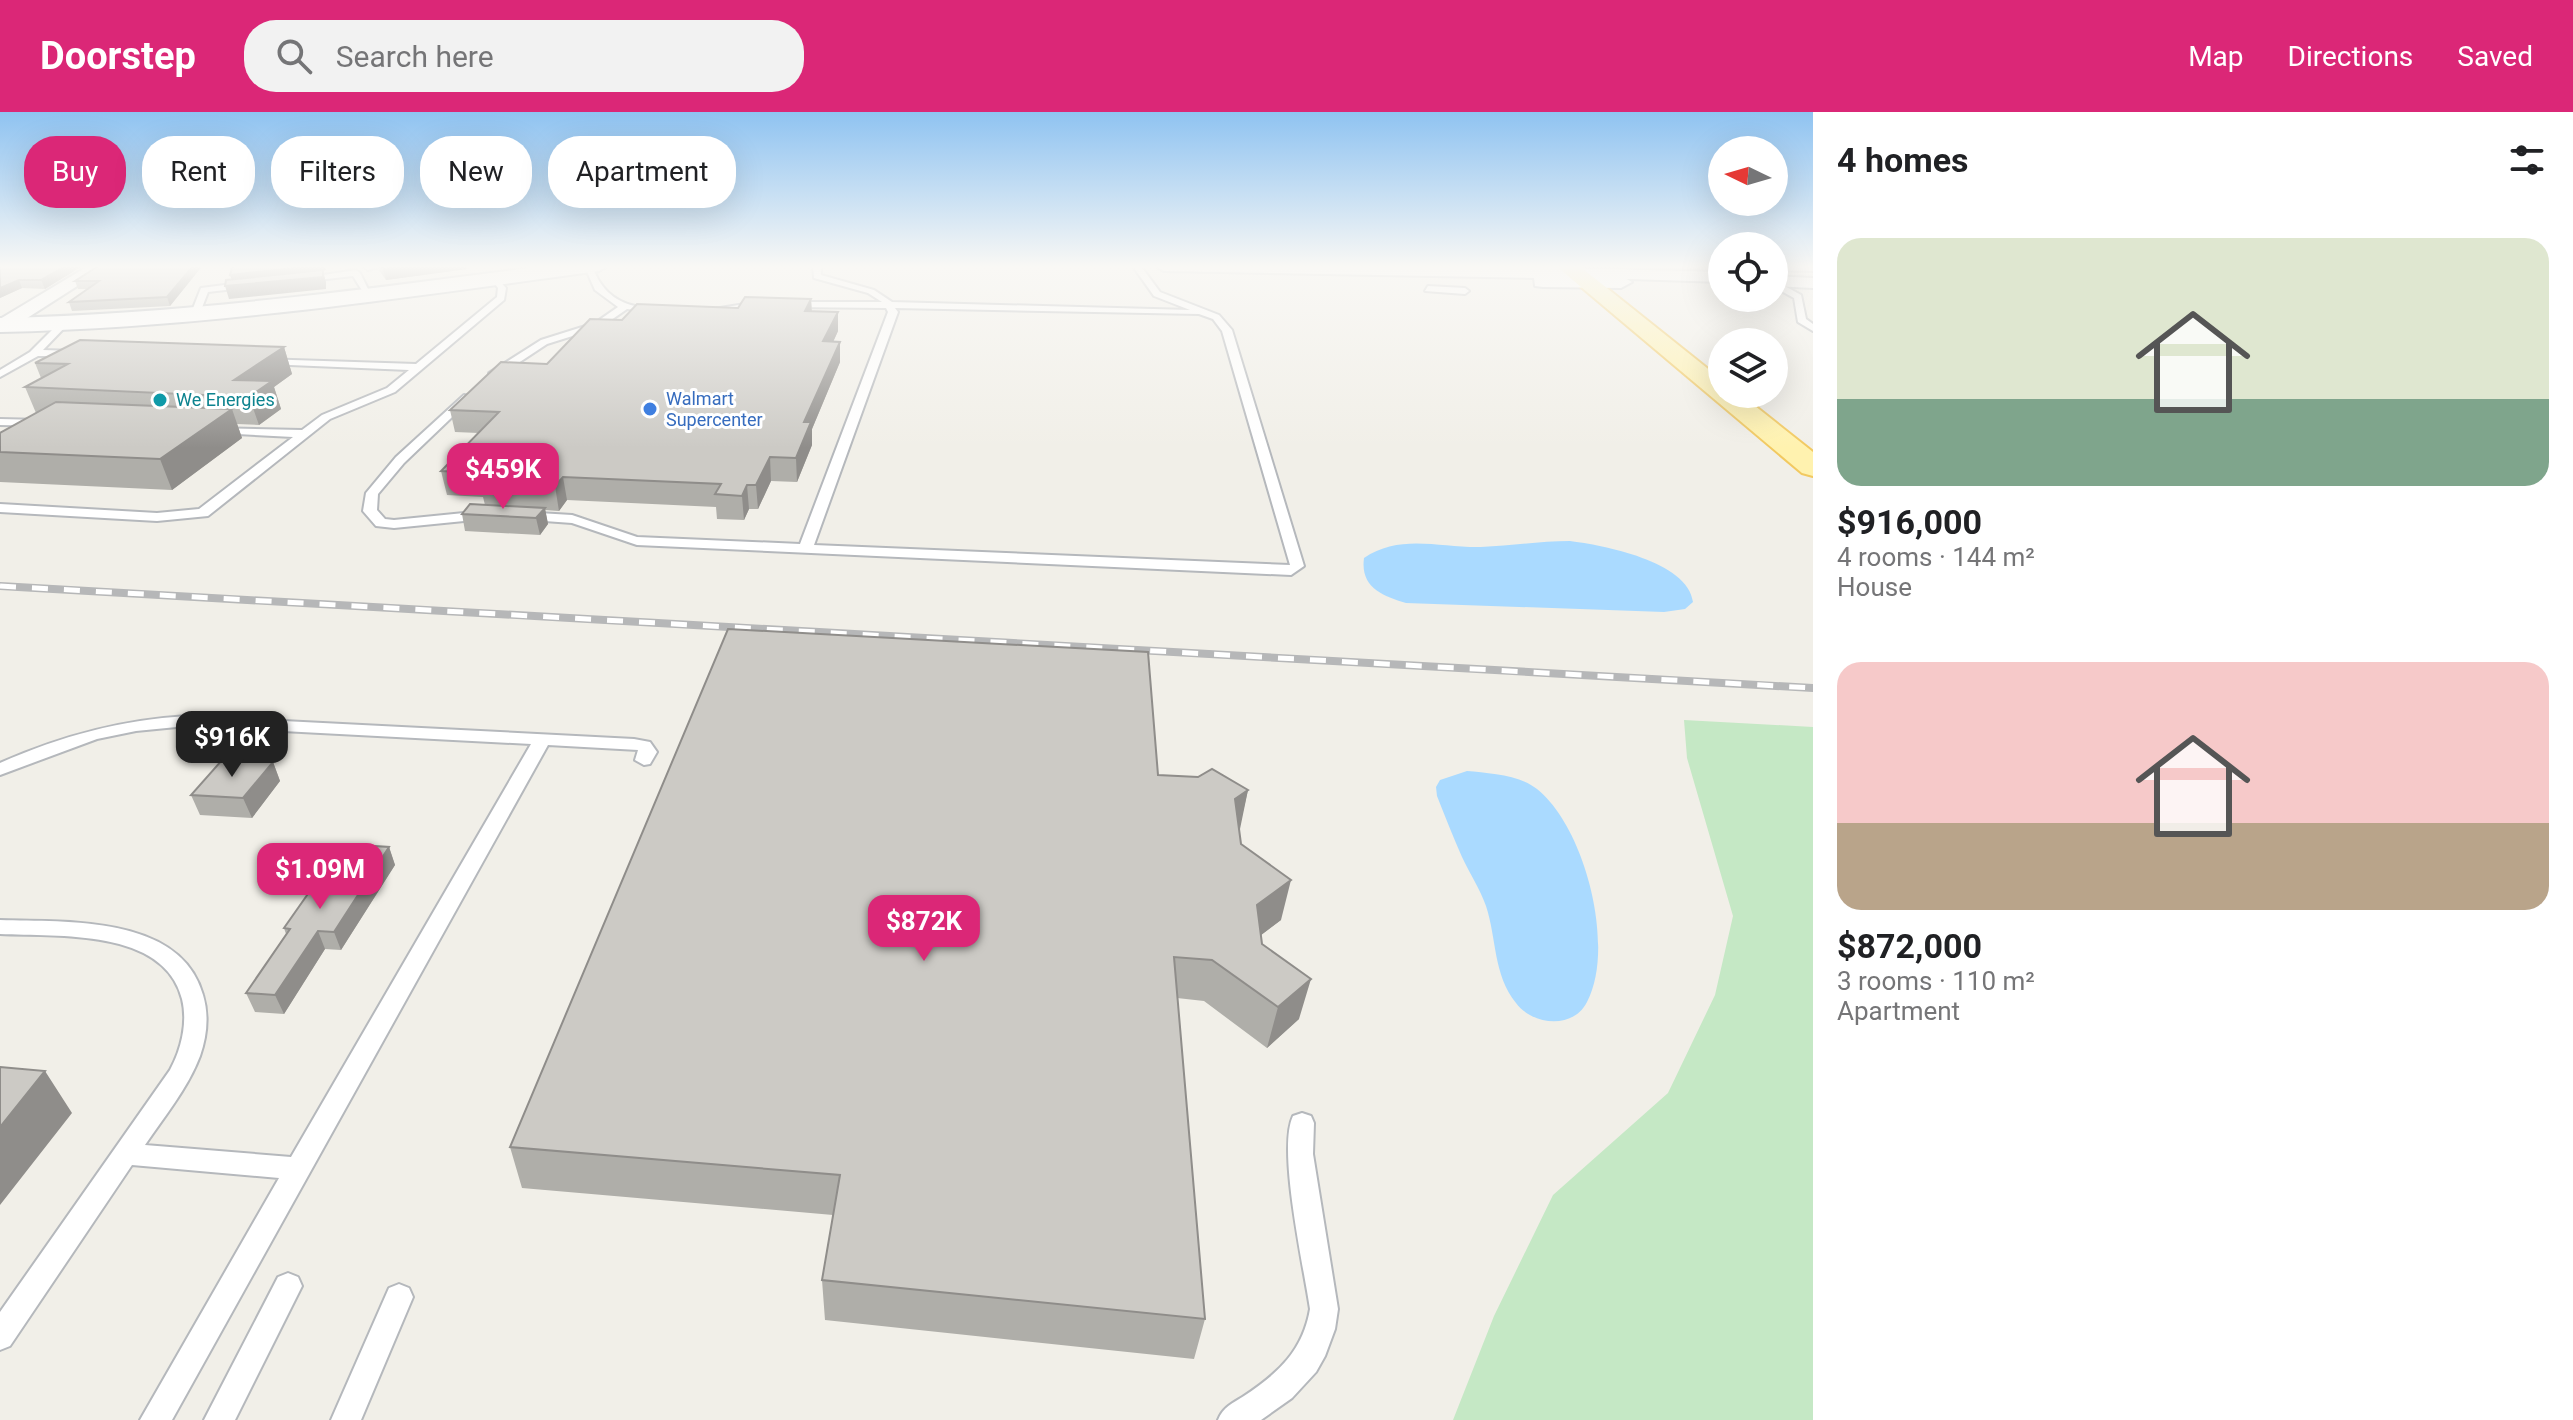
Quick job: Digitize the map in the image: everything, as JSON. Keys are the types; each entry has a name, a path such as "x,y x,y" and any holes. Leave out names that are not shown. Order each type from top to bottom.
{"main road":[{"path":"1649,326 1708,381"},
{"path":"1660,326 1708,363"},
{"path":"1739,408 1813,467"},
{"path":"1779,408 1790,415"}],"lane":[{"path":"0,374 36,353 61,326"},
{"path":"0,508 168,517 193,515 212,507 326,417 391,390 419,367 459,326"},
{"path":"487,379 544,342 595,326"},
{"path":"806,548 889,326"},
{"path":"476,389 400,460 372,493 370,511 381,523 472,514 570,518 612,535 637,541 1274,573 1291,571 1297,566 1224,326"},
{"path":"36,353 82,354"},
{"path":"255,361 382,363 419,367"},
{"path":"0,422 48,424"},
{"path":"207,430 303,434"},
{"path":"0,770 65,741 146,722 187,721 543,739 575,748 644,746 648,752 644,760"},
{"path":"155,1420 543,739"},
{"path":"0,927 111,934 132,939 178,964 194,998 195,1018 195,1038 189,1058 0,1336"},
{"path":"1233,1420 1295,1378 1312,1355 1323,1331 1324,1309 1300,1154 1302,1123"},
{"path":"126,1154 298,1169"},
{"path":"219,1420 288,1286"},
{"path":"346,1420 399,1297"}],"green space":[{"path":"1684,720 1813,727 1813,1420 1453,1420 1494,1316 1553,1195 1668,1093 1715,995 1733,916 1687,758"}],"water":[{"path":"1570,541 1622,551 1660,566 1688,588 1693,602 1685,609 1664,612 1406,603 1374,589 1364,568 1364,558 1378,550 1406,544 1481,547"},
{"path":"1467,771 1513,778 1537,789 1554,807 1582,859 1597,920 1598,951 1595,979 1587,1002 1572,1017 1552,1021 1532,1016 1516,1003 1503,980 1486,906 1437,796 1436,787 1440,780"}],"building":[{"name":"Walmart Supercenter","path":"583,326 831,326 823,341 840,342 804,422 811,422 796,458 770,457 756,485 747,485 742,496 715,494 721,484 563,477 555,486 480,483 489,473 441,471 499,412 450,410 501,362 547,364"},
{"path":"80,340 284,347 234,380 272,381 249,397 25,387 68,364 35,363"},
{"path":"56,402 232,409 160,459 0,452 0,433"},
{"path":"470,504 545,508 536,518 462,514"},
{"path":"728,629 1148,652 1158,775 1198,777 1212,769 1248,790 1235,799 1241,844 1291,880 1257,905 1262,944 1311,979 1278,1007 1212,960 1174,957 1205,1319 822,1280 840,1175 510,1147"},
{"path":"223,759 273,762 243,798 191,795"},
{"path":"343,844 389,847 334,932 318,931 275,995 246,993 290,929 284,928"},
{"path":"0,1067 45,1071 0,1127"}],"railway":[{"path":"0,586 1813,688"}],"place":[{"name":"We Energies","path":"160,400"},
{"name":"Walmart Supercenter","path":"650,409"}]}
